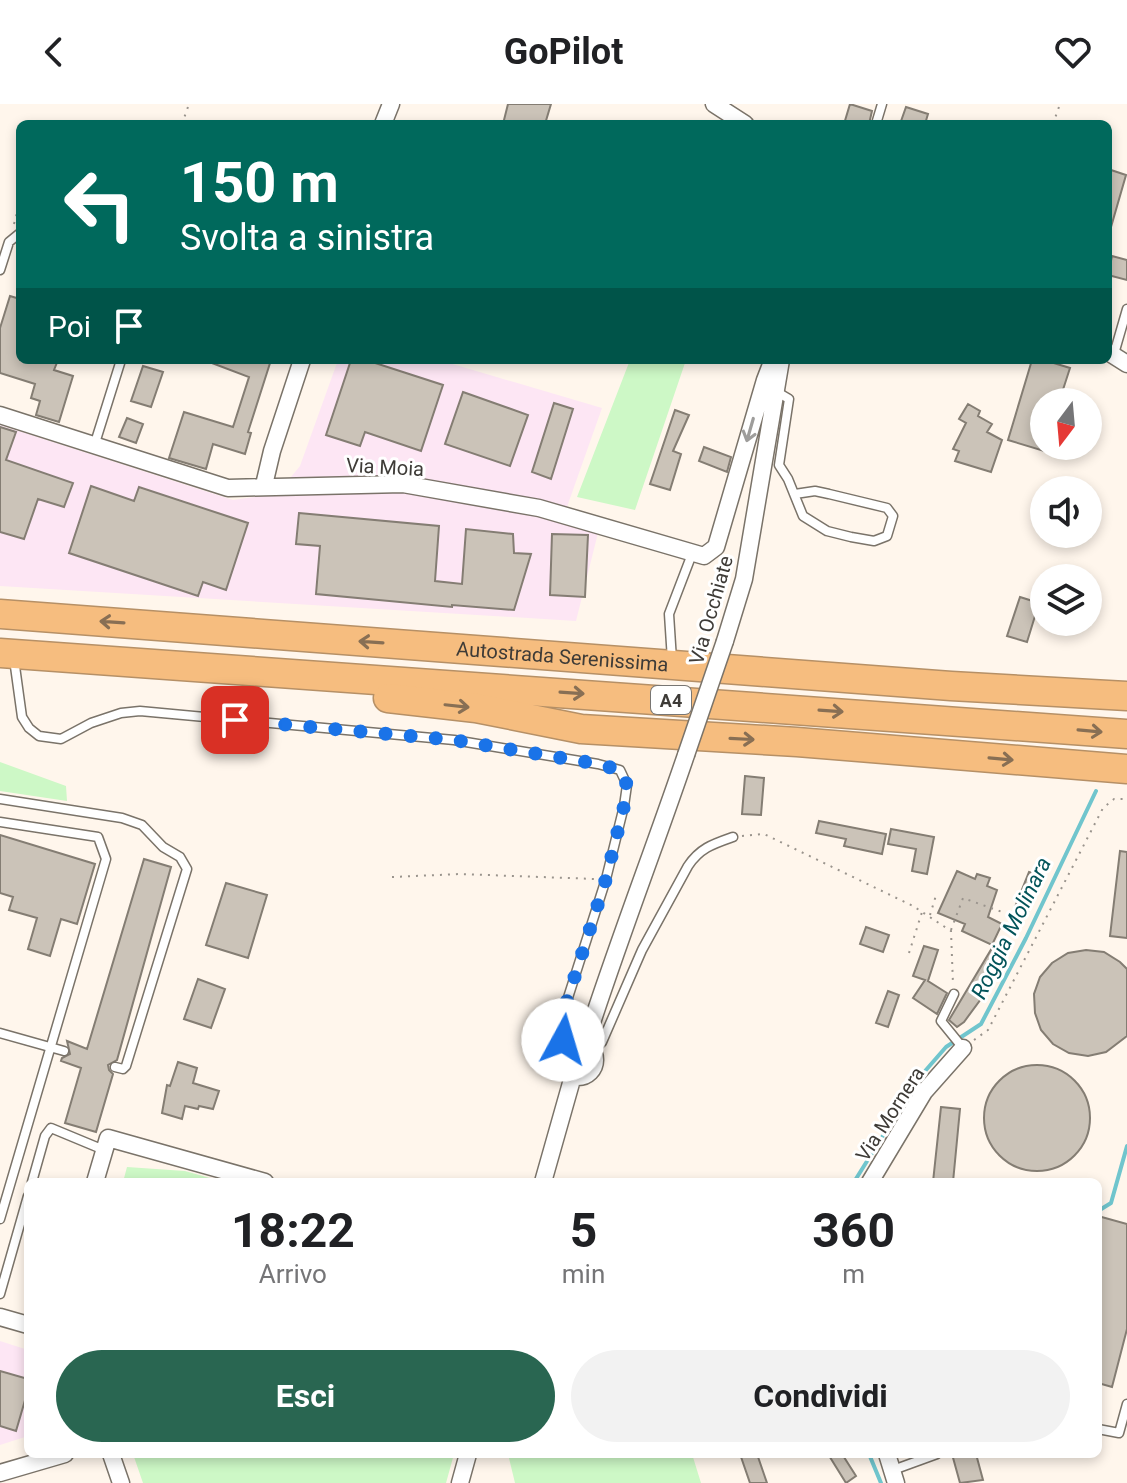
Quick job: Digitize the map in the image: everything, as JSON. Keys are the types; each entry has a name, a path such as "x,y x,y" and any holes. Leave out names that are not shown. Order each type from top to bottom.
{"highway":[{"name":"Autostrada Serenissima","path":"0,614 1127,696"},
{"name":"Autostrada Serenissima","path":"7,654 1127,734"},
{"path":"672,665 780,658 1127,678"},
{"path":"215,667 298,692 476,708 581,729 797,742 1127,769"}],"street":[{"path":"714,104 739,120"},
{"path":"264,485 301,364"},
{"path":"692,554 704,556 716,547 765,380 770,367 776,364"},
{"name":"Via Occhiate","path":"589,1047 608,970 643,883 744,579 781,364"},
{"name":"Via Moia","path":"0,415 228,488 403,484 539,508 692,554"},
{"path":"576,1042 589,1047 595,1056 593,1068 584,1076 573,1076 561,1065 561,1055 567,1046 576,1042"},
{"name":"Via Mornera","path":"872,1178 924,1092 961,1045"},
{"path":"544,1178 573,1076"},
{"path":"96,1178 108,1138 251,1178"},
{"path":"0,1317 24,1324"},
{"path":"0,1473 51,1458"},
{"path":"112,1458 121,1483"},
{"path":"460,1483 467,1458"}],"lane":[{"path":"0,270 9,242 16,236"},
{"path":"1116,357 1127,309"},
{"path":"95,443 120,364"},
{"path":"777,392 789,399 779,465 803,516 827,531 874,541 887,536 893,516 887,508 815,491 795,494"},
{"path":"672,665 669,614 692,554"},
{"path":"7,654 22,717 29,728 47,739 67,737 91,723 121,713 140,711 454,740 620,770 627,785 606,879 565,1007 562,1035 567,1046"},
{"path":"0,799 122,818 142,825 163,847 180,857 187,869 126,1066 123,1069 115,1067"},
{"path":"0,822 98,837 106,859 0,1219"},
{"path":"589,1047 602,1042 642,950 696,853 708,845 733,837"},
{"path":"954,994 941,1021 961,1045"},
{"path":"0,1033 64,1051"},
{"path":"33,1178 45,1136 51,1128 104,1150"},
{"path":"0,1294 24,1210"},
{"path":"1102,1430 1119,1433 1127,1404"},
{"path":"892,1469 925,1458"}],"path":[{"path":"961,1045 988,1030 1103,808 1114,799 1127,799"},
{"path":"733,837 764,834 922,911 951,931"},
{"path":"392,877 460,874 606,879"},
{"path":"930,916 937,892"},
{"path":"954,994 951,931 963,898 1005,913"},
{"path":"909,953 922,911"}],"shaded area":[{"path":"337,364 453,364 602,408 562,521 598,533 576,621 0,586 0,425 233,500 277,494 300,466"},
{"path":"0,1341 24,1349 24,1437 0,1445"}],"green space":[{"path":"628,364 685,364 635,510 577,497"},
{"path":"0,762 66,786 67,801 0,791"},
{"path":"127,1167 185,1171 210,1178 124,1178"},
{"path":"134,1458 453,1458 446,1483 143,1483"},
{"path":"509,1458 693,1458 701,1483 515,1483"}],"building":[{"path":"508,104 551,104 546,120 504,120"},
{"path":"850,104 872,111 870,120 845,120"},
{"path":"906,107 928,114 926,120 901,120"},
{"path":"1112,170 1126,175 1112,224"},
{"path":"1112,256 1127,260 1127,280 1112,276"},
{"path":"10,296 16,298 16,364 56,364 54,370 73,376 59,422 36,415 40,401 31,398 35,384 0,373 0,328"},
{"path":"215,364 270,364 248,432 251,433 245,454 213,444 206,469 169,458 184,412 233,427 249,377"},
{"path":"350,364 378,364 443,385 421,451 365,432 360,446 326,435"},
{"path":"1031,364 1057,364 1070,368 1064,388 1030,388 1030,447 1008,440"},
{"path":"143,366 163,372 151,407 131,401"},
{"path":"463,392 528,415 510,466 445,444"},
{"path":"554,403 573,409 551,479 532,472"},
{"path":"968,404 980,411 978,416 992,424 987,432 1002,440 991,472 955,461 959,451 953,449 966,423 959,419"},
{"path":"675,410 689,415 673,451 681,454 670,490 650,484"},
{"path":"127,418 143,424 136,443 119,437"},
{"path":"0,427 16,432 6,460 73,483 64,507 38,499 24,539 0,532"},
{"path":"704,447 731,457 727,472 699,461"},
{"path":"91,486 134,501 139,487 248,523 226,590 203,582 198,596 69,553"},
{"path":"299,513 439,526 435,581 462,584 466,529 513,534 514,553 531,554 514,610 316,594 320,546 296,544"},
{"path":"552,534 588,535 585,597 550,595"},
{"path":"1020,597 1030,600 1027,642 1007,636"},
{"path":"745,776 764,778 761,815 742,814"},
{"path":"819,821 886,834 882,854 844,846 846,839 816,833"},
{"path":"891,829 934,837 927,874 912,871 916,849 888,844"},
{"path":"0,835 95,864 77,924 61,919 50,956 28,949 37,918 9,910 13,897 0,893"},
{"path":"1120,851 1127,852 1127,938 1110,936"},
{"path":"144,859 171,867 117,1060 108,1065 113,1074 96,1132 65,1123 81,1068 61,1061 70,1054 67,1041 87,1049"},
{"path":"957,871 975,879 977,874 990,878 987,886 997,890 988,917 1002,924 992,945 962,931 965,924 938,913"},
{"path":"1029,872 1041,876 1028,912 1015,907"},
{"path":"226,883 267,895 248,958 206,945"},
{"path":"866,927 889,935 883,952 860,944"},
{"path":"924,946 938,950 928,981 947,993 937,1014 913,998 925,980 913,976"},
{"path":"992,948 1005,956 992,984 957,1027 949,1020"},
{"path":"1086,950 1104,952 1127,969 1127,1036 1106,1052 1088,1056 1069,1053 1053,1044 1041,1030 1035,1013 1034,994 1040,977 1052,963 1068,953"},
{"path":"198,979 225,989 211,1028 184,1019"},
{"path":"888,991 899,995 888,1027 876,1023"},
{"path":"178,1062 197,1068 193,1083 219,1091 213,1109 185,1106 182,1119 162,1113 167,1085 170,1086"},
{"path":"1037,1065 1057,1069 1074,1081 1086,1098 1090,1118 1086,1138 1074,1155 1057,1167 1037,1171 1017,1167 1000,1155 988,1138 984,1118 988,1098 1000,1081 1017,1069"},
{"path":"941,1107 960,1109 953,1178 933,1178"},
{"path":"1102,1217 1127,1224 1127,1329 1112,1387 1102,1384"},
{"path":"0,1371 24,1378 24,1404 16,1431 0,1426"},
{"path":"741,1458 758,1458 767,1483 750,1483"},
{"path":"830,1458 845,1458 856,1476 846,1483"},
{"path":"953,1458 977,1458 983,1480 960,1483"}],"waterway":[{"name":"Roggia Molinara","path":"856,1178 919,1078 946,1047 981,1024 1096,791"},
{"path":"1102,1209 1111,1203 1127,1146"},
{"name":"Roggia Molinara","path":"871,1458 881,1483"}],"route":[{"path":"235,720 454,740 620,770 627,785 624,806 606,879 565,1007 563,1040"}]}
